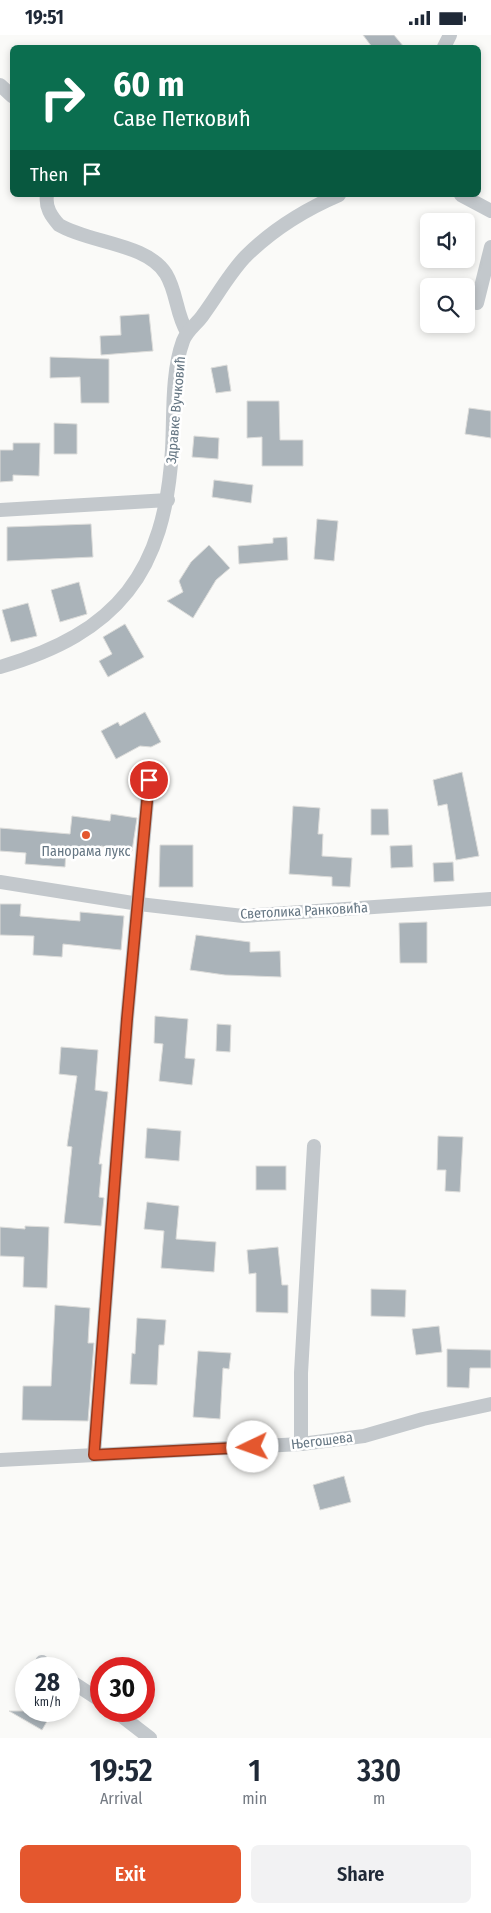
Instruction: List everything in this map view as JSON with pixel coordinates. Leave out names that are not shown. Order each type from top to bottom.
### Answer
[{"type":"street","points":[[0,85],[10,94]]},
{"type":"street","points":[[47,197],[50,214],[58,225],[66,230],[142,254],[157,262],[170,282],[178,315],[188,332]]},
{"type":"street","name":"Здравке Вучковић","points":[[0,667],[16,663],[94,626],[108,613],[138,576],[151,554],[168,500],[176,376],[182,342],[245,257],[290,219],[335,197]]},
{"type":"street","points":[[465,197],[491,211]]},
{"type":"street","points":[[477,303],[491,247]]},
{"type":"street","points":[[0,510],[168,500]]},
{"type":"street","points":[[94,1455],[127,1019],[149,780]]},
{"type":"street","name":"Светолика Ранковића","points":[[0,882],[139,904],[243,916],[491,899]]},
{"type":"street","points":[[301,1444],[301,1373],[314,1146]]},
{"type":"street","name":"Његошева","points":[[0,1460],[301,1444],[364,1435],[423,1419],[491,1404]]},
{"type":"street","points":[[129,1722],[150,1738]]},
{"type":"building","points":[[363,35],[394,35],[402,45],[370,45]]},
{"type":"building","points":[[149,314],[153,351],[101,355],[100,336],[121,335],[120,316]]},
{"type":"building","points":[[50,357],[109,359],[109,403],[81,403],[80,377],[50,378]]},
{"type":"building","points":[[227,365],[231,391],[216,393],[211,368]]},
{"type":"building","points":[[247,401],[279,401],[280,440],[303,440],[303,466],[262,466],[262,437],[247,438]]},
{"type":"building","points":[[469,408],[491,411],[491,438],[465,434]]},
{"type":"building","points":[[54,423],[77,424],[77,454],[54,454]]},
{"type":"building","points":[[194,436],[219,438],[218,459],[192,457]]},
{"type":"building","points":[[13,443],[40,443],[39,476],[13,475],[13,481],[0,482],[0,450],[13,450]]},
{"type":"building","points":[[214,480],[253,485],[251,503],[212,497]]},
{"type":"building","points":[[317,519],[338,521],[334,561],[314,559]]},
{"type":"building","points":[[91,524],[93,557],[7,561],[7,527]]},
{"type":"building","points":[[287,537],[288,560],[239,564],[238,546],[273,543],[273,538]]},
{"type":"building","points":[[209,545],[230,568],[216,580],[193,618],[167,601],[183,592],[179,581],[191,562]]},
{"type":"building","points":[[79,582],[87,614],[60,622],[51,590]]},
{"type":"building","points":[[28,603],[37,636],[11,642],[2,610]]},
{"type":"building","points":[[125,624],[144,657],[108,677],[99,661],[112,654],[103,637]]},
{"type":"building","points":[[145,712],[161,742],[151,747],[140,746],[116,759],[101,731],[118,722],[120,726]]},
{"type":"building","points":[[462,772],[479,856],[456,860],[447,804],[438,806],[433,780]]},
{"type":"building","points":[[293,806],[320,808],[318,834],[323,834],[322,856],[352,858],[350,887],[332,886],[332,877],[289,874]]},
{"type":"building","points":[[371,809],[388,809],[389,835],[371,835]]},
{"type":"building","points":[[111,814],[137,818],[132,851],[101,846],[100,855],[66,850],[65,867],[25,864],[26,853],[0,851],[0,828],[70,834],[72,816],[110,821]]},
{"type":"building","points":[[160,845],[193,845],[193,887],[159,887]]},
{"type":"building","points":[[412,845],[413,867],[391,868],[390,846]]},
{"type":"building","points":[[453,862],[454,881],[434,882],[433,863]]},
{"type":"building","points":[[0,904],[21,904],[20,916],[80,921],[80,912],[124,916],[121,950],[63,944],[62,957],[33,955],[34,936],[0,935]]},
{"type":"building","points":[[427,922],[427,963],[400,963],[399,923]]},
{"type":"building","points":[[196,935],[250,942],[250,952],[280,951],[281,977],[225,975],[190,970]]},
{"type":"building","points":[[155,1016],[188,1019],[185,1058],[195,1059],[192,1085],[159,1081],[163,1044],[154,1043]]},
{"type":"building","points":[[217,1024],[231,1025],[230,1052],[216,1051]]},
{"type":"building","points":[[61,1047],[98,1050],[95,1090],[108,1092],[99,1164],[102,1164],[99,1197],[104,1198],[101,1226],[64,1223],[72,1147],[67,1146],[77,1076],[59,1074]]},
{"type":"building","points":[[147,1128],[181,1131],[179,1161],[145,1158]]},
{"type":"building","points":[[438,1136],[463,1137],[460,1192],[445,1191],[446,1170],[437,1170]]},
{"type":"building","points":[[256,1166],[286,1166],[286,1190],[256,1190]]},
{"type":"building","points":[[147,1202],[179,1206],[176,1239],[216,1242],[214,1272],[161,1268],[164,1231],[144,1229]]},
{"type":"building","points":[[25,1226],[49,1227],[47,1288],[23,1287],[24,1257],[0,1256],[0,1227],[25,1229]]},
{"type":"building","points":[[278,1247],[282,1285],[288,1285],[288,1313],[256,1312],[256,1273],[249,1274],[247,1250]]},
{"type":"building","points":[[371,1289],[406,1290],[405,1317],[371,1316]]},
{"type":"building","points":[[55,1305],[90,1308],[88,1343],[94,1343],[88,1421],[22,1420],[23,1386],[51,1386]]},
{"type":"building","points":[[137,1318],[166,1320],[164,1345],[159,1345],[157,1385],[130,1384],[132,1353],[135,1354]]},
{"type":"building","points":[[439,1326],[442,1352],[416,1355],[412,1329]]},
{"type":"building","points":[[447,1349],[491,1350],[491,1368],[470,1368],[469,1388],[447,1387]]},
{"type":"building","points":[[198,1351],[231,1353],[229,1369],[223,1368],[220,1419],[193,1417]]},
{"type":"building","points":[[344,1476],[351,1502],[320,1510],[313,1485]]},
{"type":"building","points":[[28,1722],[47,1722],[42,1730]]},
{"type":"place","name":"Панорама лукс","points":[[86,835]]},
{"type":"route","points":[[149,780],[127,1019],[94,1455],[253,1447]]}]
